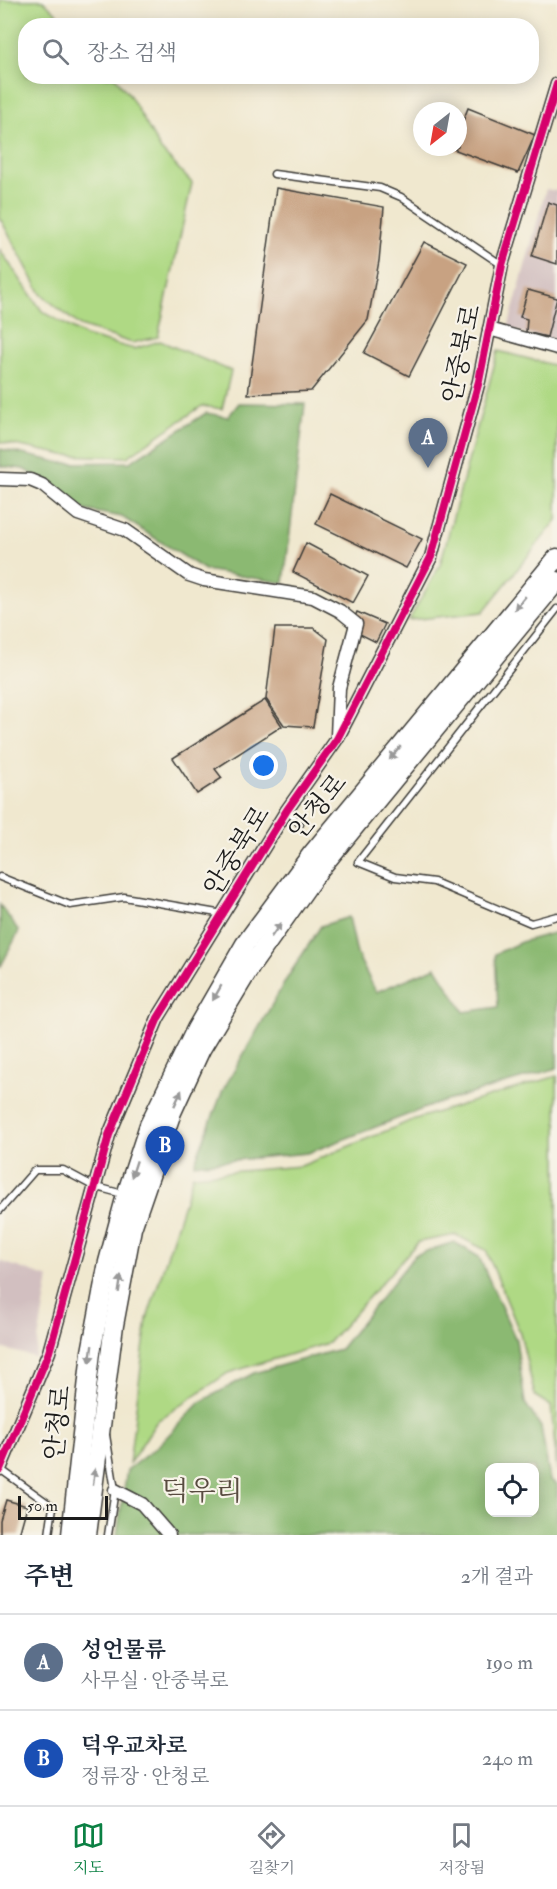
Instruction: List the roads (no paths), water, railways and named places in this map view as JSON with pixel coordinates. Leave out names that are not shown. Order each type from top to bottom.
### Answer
[{"type":"street","name":"안중북로","points":[[0,1469],[49,1352],[93,1186],[109,1136],[158,1018],[287,810],[337,739],[431,557],[479,381],[502,265],[557,84]]},
{"type":"street","points":[[489,329],[557,348]]},
{"type":"street","points":[[0,479],[30,480],[42,485],[78,514],[125,530],[189,575],[204,580],[313,597],[340,611],[356,624],[339,688],[337,739]]},
{"type":"street","name":"안청로","points":[[87,1535],[133,1198],[148,1125],[196,1029],[245,944],[311,855],[557,558]]},
{"type":"street","name":"안청로","points":[[71,1535],[91,1352],[108,1262],[133,1198],[201,1049],[251,966],[319,870],[557,581]]},
{"type":"street","points":[[115,1490],[142,1504],[169,1535]]},
{"type":"lane","points":[[274,174],[380,188],[401,197],[502,265]]},
{"type":"lane","points":[[557,609],[358,862],[395,877],[434,882],[531,923],[557,916]]},
{"type":"lane","points":[[287,810],[300,824]]},
{"type":"lane","points":[[0,877],[70,905],[124,897],[223,914]]},
{"type":"lane","points":[[0,1210],[34,1170],[63,1170],[93,1186],[133,1198]]},
{"type":"lane","points":[[102,1418],[111,1449],[115,1490],[108,1535]]},
{"type":"lane","points":[[0,1469],[53,1507],[49,1535]]},
{"type":"place","name":"성언물류","points":[[428,468]]},
{"type":"place","name":"덕우교차로","points":[[165,1176]]},
{"type":"district","name":"덕우리","points":[[202,1491]]}]
